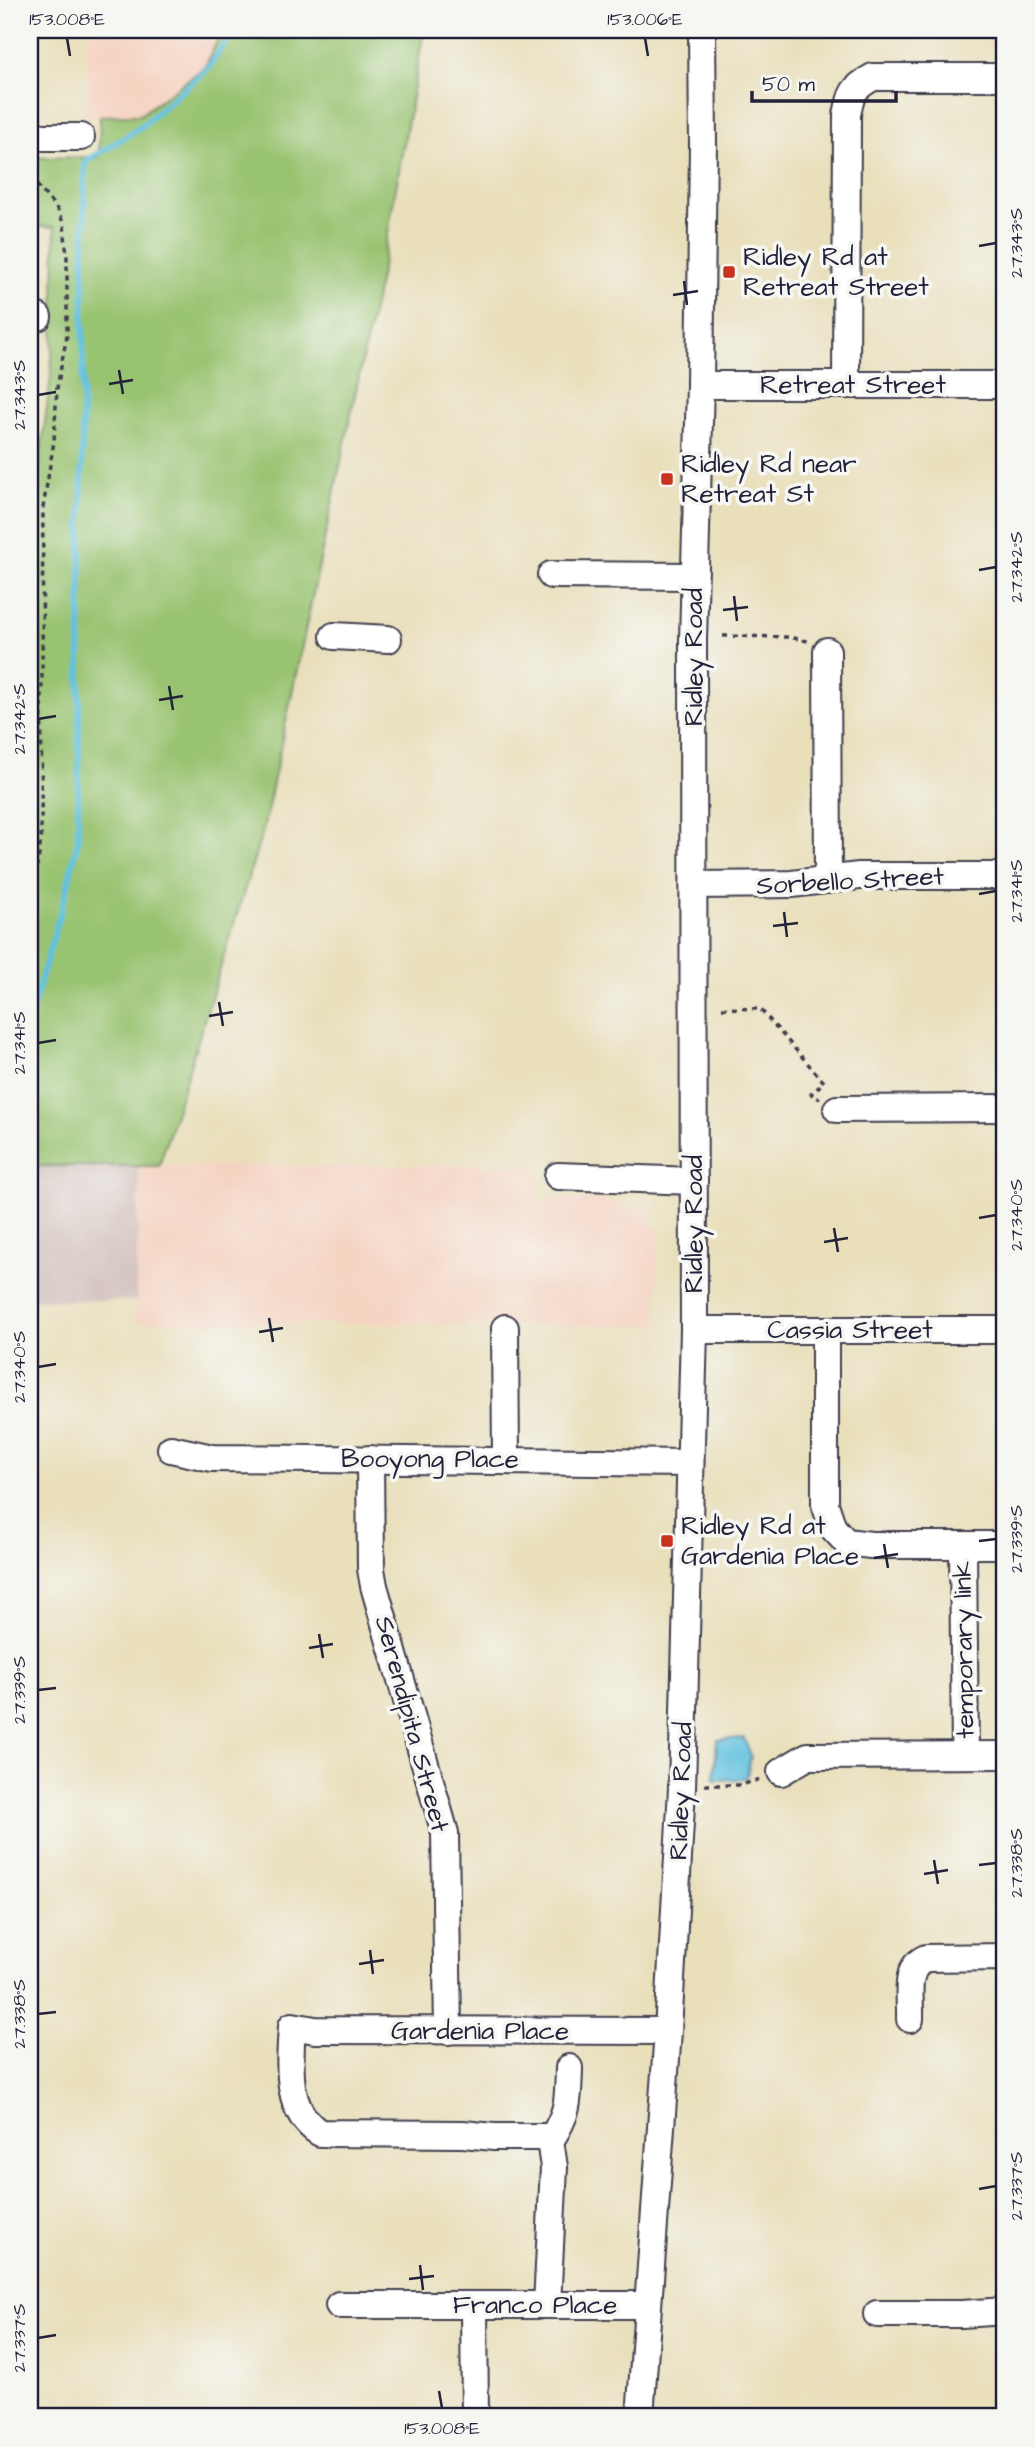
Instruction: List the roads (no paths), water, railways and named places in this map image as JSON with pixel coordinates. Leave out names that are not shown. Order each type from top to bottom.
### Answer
[{"type":"street","name":"Ridley Road","points":[[640,2417],[668,2031],[682,1788],[694,1330],[694,576],[700,385],[702,30]]},
{"type":"street","points":[[846,385],[847,116],[850,99],[856,87],[873,77],[1005,78]]},
{"type":"street","points":[[30,134],[43,137],[81,137]]},
{"type":"street","name":"Retreat Street","points":[[700,385],[1005,385]]},
{"type":"street","points":[[551,575],[694,576]]},
{"type":"street","points":[[334,636],[388,639]]},
{"type":"street","points":[[827,651],[828,878]]},
{"type":"street","name":"Sorbello Street","points":[[694,885],[770,885],[828,878],[1005,876]]},
{"type":"street","points":[[837,1109],[1005,1108]]},
{"type":"street","points":[[558,1176],[694,1181]]},
{"type":"street","points":[[505,1328],[506,1459]]},
{"type":"street","name":"Cassia Street","points":[[694,1330],[1005,1330]]},
{"type":"street","points":[[825,1331],[825,1504],[833,1528],[846,1542],[871,1545],[1005,1545]]},
{"type":"street","name":"Booyong Place","points":[[171,1449],[212,1458],[690,1463]]},
{"type":"street","name":"Serendipita Street","points":[[370,1459],[371,1569],[374,1586],[445,1833],[448,2031]]},
{"type":"street","name":"temporary link","points":[[963,1546],[965,1755]]},
{"type":"street","points":[[781,1772],[808,1756],[1005,1755]]},
{"type":"street","points":[[910,2019],[911,1970],[917,1962],[926,1958],[1005,1957]]},
{"type":"street","name":"Gardenia Place","points":[[550,2141],[544,2137],[463,2134],[320,2133],[309,2126],[300,2115],[294,2097],[292,2026],[315,2030],[668,2031]]},
{"type":"street","points":[[547,2305],[554,2167],[550,2141],[564,2120],[568,2101],[569,2068]]},
{"type":"street","name":"Franco Place","points":[[339,2305],[648,2305]]},
{"type":"street","points":[[474,2305],[475,2417]]},
{"type":"street","points":[[877,2314],[1005,2311]]},
{"type":"water","points":[[744,1738],[751,1757],[746,1779],[714,1780],[717,1740]]},
{"type":"waterway","points":[[30,1017],[66,893],[78,840],[85,162],[138,129],[209,67],[233,30]]},
{"type":"place","name":"Ridley Rd at Retreat Street","points":[[729,272]]},
{"type":"place","name":"Ridley Rd near Retreat St","points":[[667,479]]},
{"type":"place","name":"Ridley Rd at Gardenia Place","points":[[667,1541]]}]
